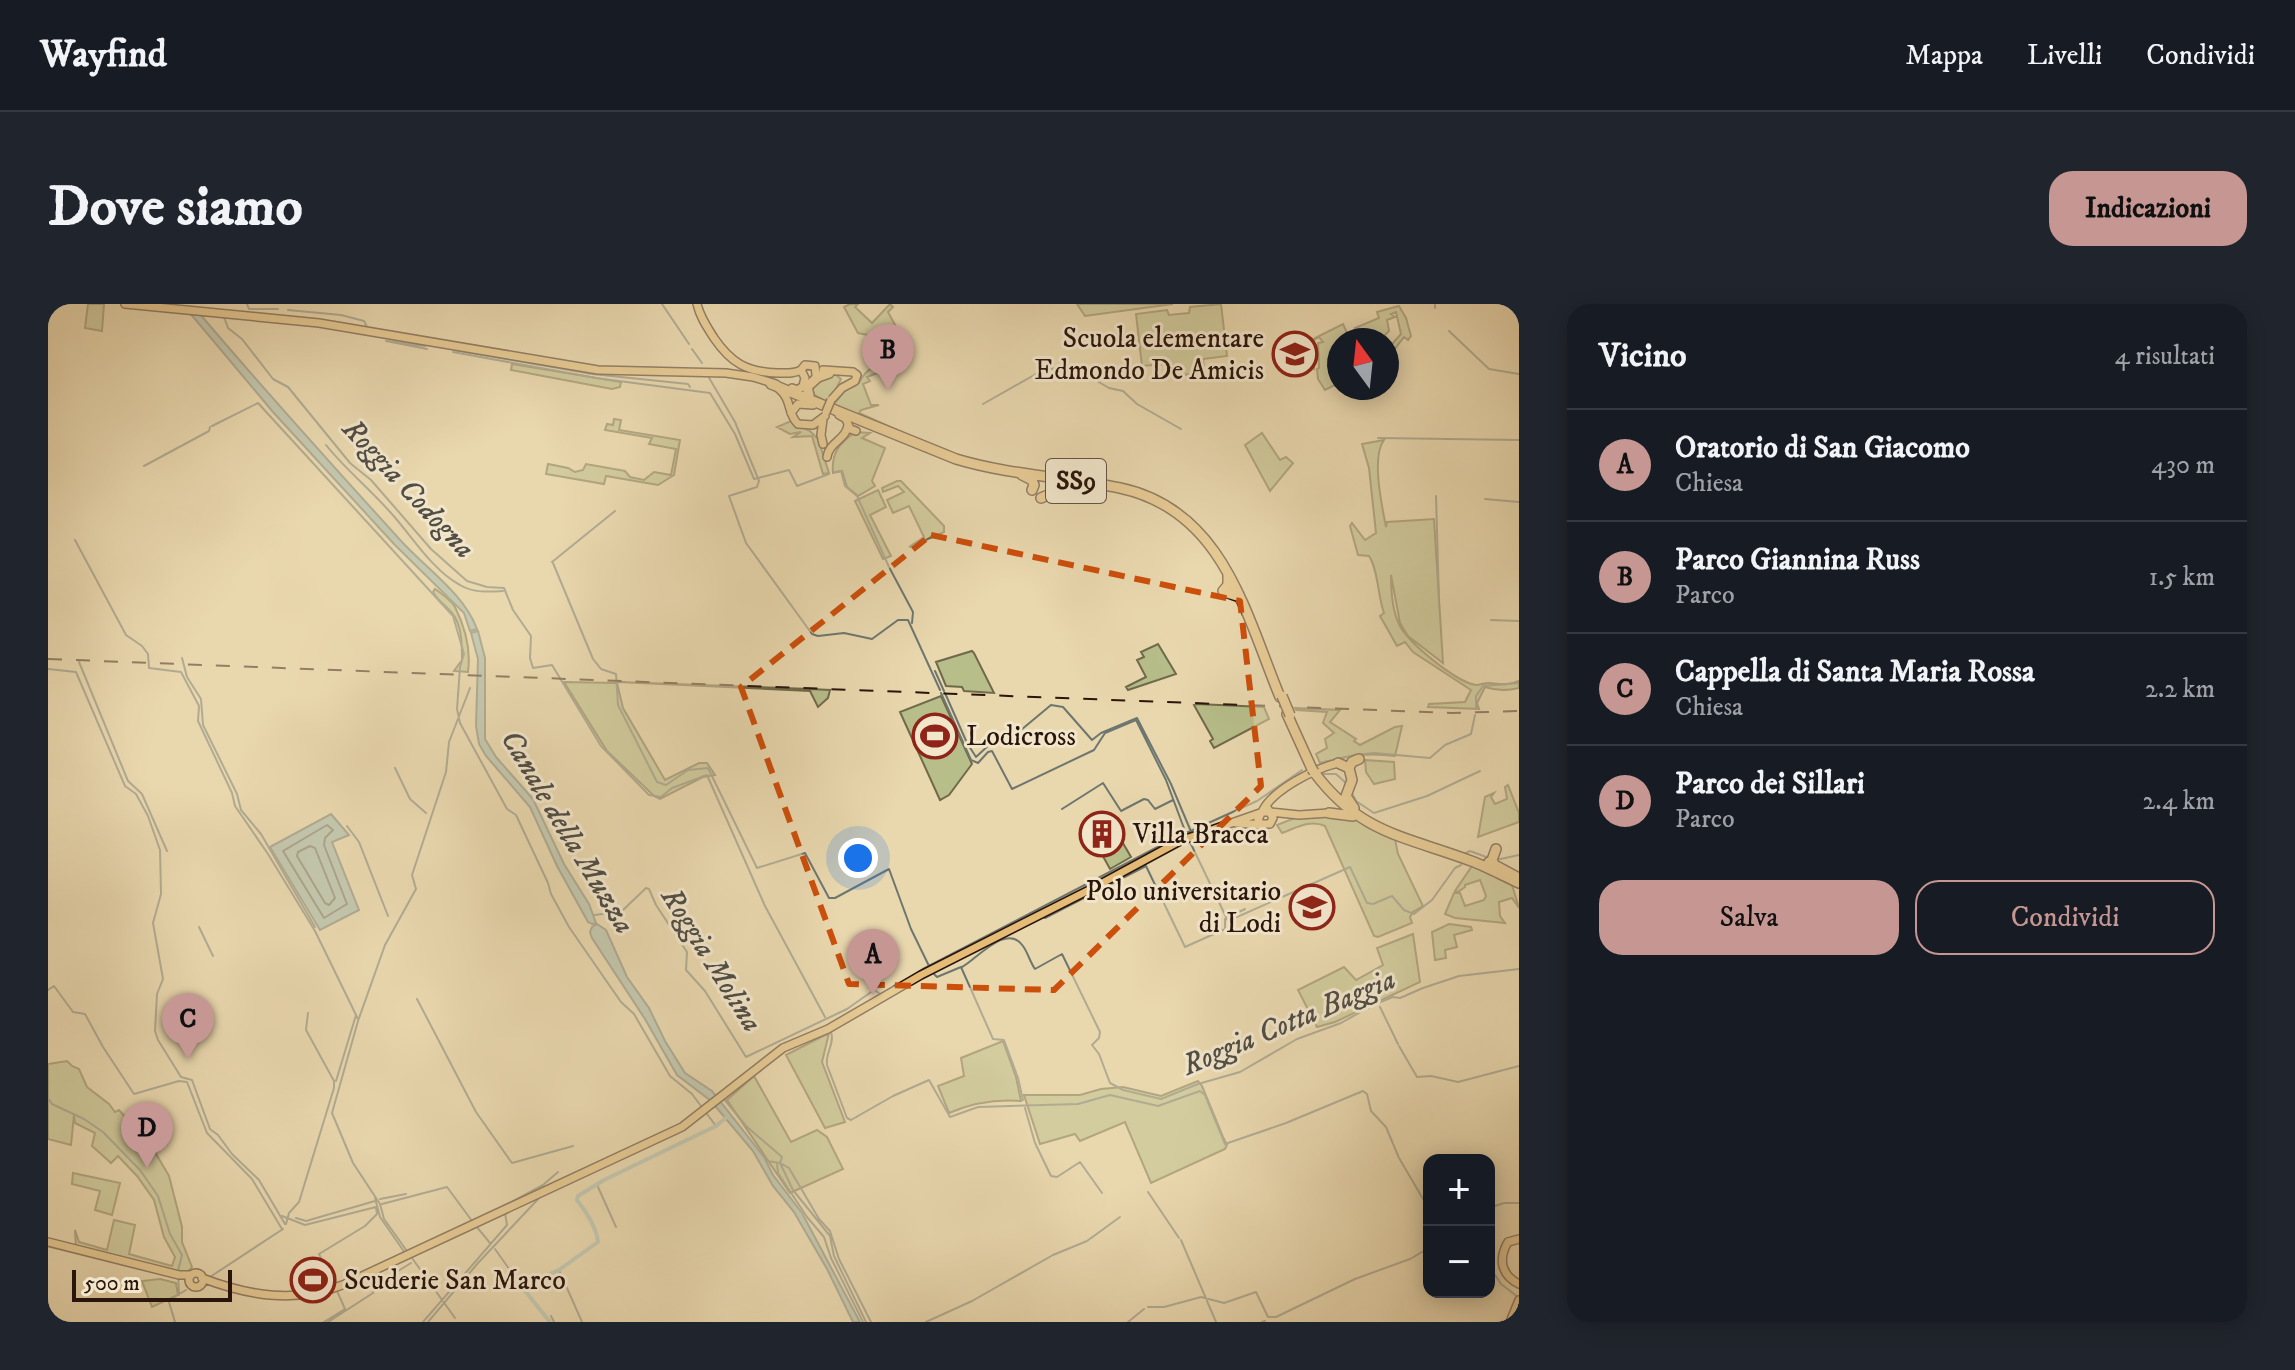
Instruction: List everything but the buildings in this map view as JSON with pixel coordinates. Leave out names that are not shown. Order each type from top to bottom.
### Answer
[{"type":"highway","points":[[809,395],[807,387],[811,382],[829,373]]},
{"type":"highway","points":[[809,374],[806,388],[809,395],[820,402]]},
{"type":"highway","name":"SS9","points":[[774,385],[966,459],[1123,486],[1173,507],[1201,529],[1225,560],[1281,696]]},
{"type":"highway","name":"SS9","points":[[774,385],[938,452],[984,466],[1110,486],[1144,495],[1181,515],[1207,539],[1227,570],[1228,585],[1223,591],[1240,598],[1281,696]]},
{"type":"highway","points":[[842,416],[894,435]]},
{"type":"highway","points":[[984,466],[1028,477],[1034,483],[1032,490]]},
{"type":"highway","points":[[1041,498],[1073,484],[1110,486]]},
{"type":"highway","points":[[1281,696],[1316,772],[1339,807],[1337,811],[1329,813]]},
{"type":"highway","points":[[1359,759],[1352,762],[1349,768],[1352,780],[1346,793],[1348,801],[1361,815]]},
{"type":"highway","points":[[1338,763],[1349,768]]},
{"type":"highway","points":[[1316,772],[1336,789],[1349,787]]},
{"type":"highway","points":[[1316,772],[1361,815],[1393,833],[1471,858],[1519,881]]},
{"type":"highway","points":[[1332,794],[1374,826]]},
{"type":"highway","points":[[1329,813],[1351,815],[1397,838],[1444,853],[1463,862],[1464,870],[1492,858]]},
{"type":"highway","points":[[1444,853],[1492,858],[1519,881]]},
{"type":"highway","points":[[1471,858],[1492,858]]},
{"type":"main road","name":"SS9","points":[[125,304],[368,330],[598,370],[739,375],[774,385]]},
{"type":"main road","points":[[697,304],[705,323],[732,360],[756,372],[847,378]]},
{"type":"main road","points":[[809,374],[829,373],[847,378]]},
{"type":"main road","points":[[774,385],[798,390],[809,374]]},
{"type":"main road","points":[[774,385],[786,395],[795,422],[813,432],[823,444],[821,435],[826,414],[847,378]]},
{"type":"main road","points":[[791,416],[794,407],[804,403],[842,416],[856,431]]},
{"type":"main road","points":[[802,426],[813,425],[826,414]]},
{"type":"main road","points":[[827,457],[827,446],[845,435],[848,425]]},
{"type":"main road","points":[[1266,825],[1258,820],[1265,811],[1310,772],[1338,763]]},
{"type":"main road","points":[[1265,811],[1273,818],[1266,825]]},
{"type":"main road","points":[[48,1242],[190,1278],[195,1286],[202,1281],[269,1295],[292,1296],[345,1284],[682,1127],[783,1048],[841,1022],[921,975],[1176,843],[1265,811],[1299,815],[1329,813]]},
{"type":"main road","points":[[1230,823],[1266,825],[1299,815]]},
{"type":"main road","points":[[1519,1239],[1508,1242],[1502,1259],[1507,1276],[1519,1284]]},
{"type":"main road","points":[[1510,1322],[1519,1301]]},
{"type":"highlighted area","points":[[931,535],[1240,601],[1261,786],[1054,990],[849,984],[741,687]]},
{"type":"green space","points":[[88,304],[104,304],[102,331],[85,328]]},
{"type":"green space","points":[[858,304],[855,307],[872,323],[890,304],[893,307],[888,312],[895,325],[887,333],[873,336],[858,333],[844,307]]},
{"type":"green space","points":[[1077,304],[1173,304],[1085,316]]},
{"type":"green space","points":[[1221,304],[1227,356],[1203,359],[1204,367],[1199,369],[1199,373],[1175,376],[1174,372],[1169,372],[1167,364],[1142,366],[1136,314],[1167,310],[1169,315],[1189,313],[1190,307]]},
{"type":"green space","points":[[1399,306],[1411,336],[1408,340],[1404,337],[1399,343],[1401,334],[1396,312],[1391,314],[1395,317],[1387,320],[1388,328],[1355,328],[1379,318],[1377,312]]},
{"type":"green space","points":[[1327,332],[1325,390],[1318,379],[1317,369],[1318,343],[1323,342],[1319,337],[1314,340],[1314,348],[1309,349],[1309,357],[1314,357],[1314,370],[1307,357],[1305,343]]},
{"type":"green space","points":[[885,361],[889,372],[885,370],[867,377],[870,381],[863,384],[871,405],[879,405],[859,413],[915,438],[833,405],[849,386],[859,383],[870,369]]},
{"type":"green space","points":[[512,364],[621,382],[620,387],[612,389],[511,370]]},
{"type":"green space","points":[[824,375],[836,375],[841,379],[829,403],[809,392]]},
{"type":"green space","points":[[614,419],[621,420],[619,430],[680,440],[674,475],[658,485],[606,476],[604,484],[546,474],[548,464],[575,472],[583,470],[586,464],[625,471],[630,477],[644,480],[654,472],[671,475],[676,449],[649,444],[652,438],[605,430],[607,424],[613,425]]},
{"type":"green space","points":[[791,421],[818,439],[829,473],[823,474],[812,436],[793,437],[801,432],[790,434],[777,427]]},
{"type":"green space","points":[[856,432],[870,433],[862,438],[885,448],[872,481],[875,486],[858,496],[847,487],[842,471],[833,473],[838,449]]},
{"type":"green space","points":[[1262,433],[1280,460],[1286,457],[1293,463],[1270,491],[1245,445]]},
{"type":"green space","points":[[1384,440],[1378,469],[1386,527],[1387,522],[1434,519],[1443,663],[1408,636],[1445,669],[1467,682],[1476,685],[1519,681],[1519,688],[1498,690],[1485,687],[1477,703],[1479,709],[1428,707],[1429,704],[1465,702],[1471,690],[1413,652],[1405,642],[1397,646],[1380,616],[1384,613],[1372,562],[1369,556],[1358,555],[1350,526],[1352,523],[1365,540],[1376,533],[1369,468],[1362,444]],"holes":[[[1391,575],[1400,623],[1408,636],[1404,632],[1397,618],[1392,600]]]},
{"type":"green space","points":[[901,481],[944,526],[944,532],[909,547],[924,537],[909,506],[893,513],[887,500],[904,492],[898,486],[883,492],[882,488]]},
{"type":"green space","points":[[878,490],[886,507],[870,515],[891,556],[883,559],[855,501]]},
{"type":"green space","points":[[435,589],[451,602],[459,615],[468,647],[468,672],[454,671],[462,660],[460,629],[452,613],[433,592]]},
{"type":"green space","points":[[1158,644],[1176,674],[1128,690],[1126,687],[1146,677],[1137,660],[1144,657],[1141,652]]},
{"type":"green space","points":[[972,651],[994,693],[946,686],[936,662]]},
{"type":"green space","points":[[564,682],[617,683],[623,708],[665,780],[699,763],[707,763],[715,775],[703,777],[660,799],[654,796],[607,751]]},
{"type":"green space","points":[[618,682],[830,690],[828,698],[818,707],[810,691]]},
{"type":"green space","points":[[941,696],[972,764],[949,795],[940,800],[900,712]]},
{"type":"green space","points":[[1194,705],[1264,707],[1269,719],[1214,748],[1210,741],[1213,739]]},
{"type":"green space","points":[[1295,708],[1340,710],[1330,722],[1360,745],[1402,726],[1395,756],[1358,755],[1320,763],[1316,754],[1327,748],[1325,739],[1334,733],[1323,723],[1327,712]]},
{"type":"green space","points":[[1365,760],[1394,762],[1395,779],[1374,784],[1366,772]]},
{"type":"green space","points":[[1508,785],[1519,813],[1519,822],[1478,837],[1485,797],[1494,793],[1491,797],[1495,804],[1507,799],[1505,787]]},
{"type":"green space","points":[[1330,814],[1354,818],[1395,839],[1398,854],[1423,906],[1413,912],[1410,917],[1412,923],[1374,936],[1325,826],[1308,824],[1282,833],[1277,825],[1300,816]]},
{"type":"green space","points":[[1099,837],[1105,844],[1120,838],[1131,857],[1110,869],[1094,840]]},
{"type":"green space","points":[[1472,866],[1512,885],[1519,908],[1512,898],[1499,902],[1500,916],[1505,923],[1455,918],[1445,914],[1454,893],[1460,893],[1465,906],[1484,900],[1486,896],[1480,880],[1455,891]]},
{"type":"green space","points":[[1449,924],[1471,927],[1472,930],[1454,935],[1457,947],[1445,950],[1446,958],[1435,960],[1432,932]]},
{"type":"green space","points":[[1413,934],[1420,982],[1335,1022],[1317,1027],[1298,990],[1344,967],[1356,980],[1383,965],[1377,948]]},
{"type":"green space","points":[[829,1033],[822,1062],[845,1122],[825,1128],[786,1055]]},
{"type":"green space","points":[[1003,1041],[1021,1101],[984,1102],[949,1113],[938,1086],[964,1076],[961,1058]]},
{"type":"green space","points":[[67,1061],[79,1069],[87,1087],[115,1112],[119,1110],[152,1147],[169,1176],[182,1227],[182,1242],[192,1267],[187,1273],[76,1247],[75,1230],[79,1242],[107,1250],[114,1220],[135,1225],[129,1254],[172,1266],[175,1257],[164,1237],[154,1200],[118,1156],[111,1163],[92,1146],[95,1133],[75,1123],[74,1115],[71,1145],[48,1139],[48,1064]]},
{"type":"green space","points":[[754,1076],[791,1142],[817,1130],[827,1137],[843,1169],[790,1193],[727,1100]]},
{"type":"green space","points":[[1198,1081],[1227,1145],[1225,1149],[1151,1183],[1125,1122],[1080,1141],[1075,1134],[1040,1144],[1024,1095],[1080,1095],[1123,1087],[1161,1096]]},
{"type":"green space","points":[[73,1173],[120,1183],[112,1215],[95,1210],[100,1191],[72,1184]]},
{"type":"green space","name":"Scuderie San Marco","points":[[322,1263],[334,1287],[301,1294],[294,1273]]},
{"type":"green space","points":[[160,1279],[176,1283],[178,1295],[152,1307],[142,1281]]},
{"type":"water","points":[[189,312],[199,313],[402,542],[454,593],[477,629],[470,631],[464,613],[394,544],[273,412]]},
{"type":"water","points":[[478,631],[485,658],[485,739],[496,757],[533,799],[596,923],[588,922],[557,866],[530,807],[479,744],[476,726],[478,659],[471,633]]},
{"type":"water","points":[[331,814],[349,835],[332,842],[359,910],[320,930],[270,847]]},
{"type":"water","points":[[597,924],[606,930],[627,977],[649,1008],[685,1073],[712,1091],[764,1157],[773,1175],[802,1213],[860,1322],[853,1322],[794,1212],[773,1186],[753,1151],[711,1101],[677,1075],[592,938],[590,932]]},
{"type":"waterway","points":[[247,304],[249,309],[278,309]]},
{"type":"waterway","points":[[662,304],[689,344]]},
{"type":"waterway","points":[[288,310],[341,315],[364,321],[368,329]]},
{"type":"waterway","name":"Roggia Codogna","points":[[224,317],[228,328],[242,339],[273,379],[288,387],[350,463],[371,480],[431,549],[467,581],[504,588],[513,610],[531,636],[533,668],[552,665],[601,746],[649,795],[661,797],[672,788],[707,775],[765,906],[825,1017]]},
{"type":"waterway","points":[[1449,331],[1489,369],[1519,374]]},
{"type":"waterway","points":[[386,341],[427,349]]},
{"type":"waterway","points":[[388,341],[425,346]]},
{"type":"waterway","points":[[692,349],[702,363]]},
{"type":"waterway","points":[[455,350],[592,374],[688,384],[690,387]]},
{"type":"waterway","points":[[453,352],[596,378],[710,393],[735,434],[754,479],[789,470],[797,486],[829,474]]},
{"type":"waterway","points":[[983,404],[1043,370],[1071,366],[1109,388],[1123,391],[1137,404],[1181,429]]},
{"type":"waterway","points":[[708,376],[735,422],[759,481],[757,487],[729,496],[746,543],[812,634],[844,633],[872,639],[898,620],[908,620],[940,690]]},
{"type":"waterway","points":[[212,426],[258,403],[453,616],[464,654],[457,709],[460,723],[507,809],[516,815],[569,927],[621,1002],[634,1014],[670,1076],[692,1094],[716,1126]]},
{"type":"waterway","points":[[144,466],[209,431],[210,427]]},
{"type":"waterway","points":[[1378,438],[1519,440]]},
{"type":"waterway","points":[[326,445],[450,579],[470,589],[503,591]]},
{"type":"waterway","points":[[835,472],[841,471],[845,486],[857,496],[913,612],[912,623]]},
{"type":"waterway","points":[[1436,496],[1439,599]]},
{"type":"waterway","points":[[1485,499],[1519,502]]},
{"type":"waterway","points":[[552,562],[615,511]]},
{"type":"waterway","points":[[75,540],[126,635],[148,654],[149,668],[181,672],[199,706],[198,721],[232,793],[235,806],[315,931],[358,1019]]},
{"type":"waterway","points":[[553,563],[593,659],[601,669],[616,674],[618,705],[657,782],[666,785],[688,770],[708,768],[757,868],[805,853],[829,898],[835,898],[889,869],[911,929],[929,966]]},
{"type":"waterway","points":[[1491,620],[1519,621]]},
{"type":"waterway","points":[[182,658],[187,677],[201,699],[203,725],[237,794],[241,810],[261,834],[315,927]]},
{"type":"waterway","points":[[79,662],[128,781],[142,794],[167,851]]},
{"type":"waterway","points":[[48,669],[76,672],[125,786],[136,794],[160,850],[161,894],[153,923],[163,979],[157,994],[155,1031],[158,1040],[181,1077],[192,1080],[210,1129],[259,1180],[285,1224]]},
{"type":"waterway","points":[[935,671],[944,691]]},
{"type":"waterway","points":[[1476,709],[1476,696],[1483,686],[1519,683]]},
{"type":"waterway","points":[[455,1318],[384,1219],[380,1204],[353,1163],[332,1113],[358,1021],[385,945],[416,889],[412,875],[446,772],[449,742],[470,688]]},
{"type":"waterway","points":[[941,693],[971,760],[978,763],[992,751],[1012,789],[1094,750],[1105,733],[1136,720],[1166,780],[1185,831]]},
{"type":"waterway","points":[[945,693],[976,757],[990,744],[1021,730],[1051,705],[1063,707],[1092,740],[1137,718],[1171,784],[1192,834]]},
{"type":"waterway","points":[[1320,763],[1374,753],[1430,758],[1445,745],[1471,734],[1475,715]]},
{"type":"waterway","points":[[395,768],[410,799],[426,813]]},
{"type":"waterway","name":"Roggia Molina","points":[[887,991],[923,969],[1173,839],[1257,801],[1302,770]]},
{"type":"waterway","points":[[1352,793],[1356,801],[1374,813],[1427,796],[1480,771]]},
{"type":"waterway","points":[[1323,774],[1336,774],[1346,783]]},
{"type":"waterway","points":[[1062,809],[1103,783],[1121,811],[1144,799],[1155,809],[1173,800]]},
{"type":"waterway","points":[[347,826],[359,842],[388,916]]},
{"type":"waterway","points":[[1195,839],[1245,828]]},
{"type":"waterway","points":[[1190,842],[1228,921],[1350,867],[1367,903],[1373,904],[1392,896],[1404,910],[1414,914],[1432,900],[1455,868],[1461,865]]},
{"type":"waterway","points":[[1466,853],[1470,851],[1489,858]]},
{"type":"waterway","points":[[1496,860],[1519,855]]},
{"type":"waterway","points":[[1045,918],[1146,866],[1185,947],[1225,929],[1225,919],[1245,909]]},
{"type":"waterway","name":"Roggia Molina","points":[[595,915],[622,911],[646,888],[649,889],[687,952],[686,970],[705,991],[746,1057],[847,1009],[874,990],[882,995]]},
{"type":"waterway","points":[[199,927],[213,956]]},
{"type":"waterway","name":"Roggia Cotta Baggia","points":[[962,967],[1000,940],[1009,938],[1023,946],[1035,969],[1062,954],[1100,1032],[1092,1045],[1099,1054],[1110,1083],[1123,1090],[1161,1099],[1240,1072],[1297,1039],[1341,1023],[1393,997],[1400,998],[1459,976],[1519,969]]},
{"type":"waterway","points":[[932,972],[937,977],[961,967],[993,1039],[1004,1040],[1023,1100]]},
{"type":"waterway","points":[[48,990],[54,986],[73,1012],[85,1014],[134,1094],[179,1081],[187,1082],[207,1133],[252,1179],[282,1229]]},
{"type":"waterway","points":[[417,999],[476,1112],[512,1163],[573,1146]]},
{"type":"waterway","points":[[1380,1007],[1398,1044]]},
{"type":"waterway","points":[[286,1224],[289,1213],[299,1202],[334,1088],[334,1081],[306,1030],[308,1013]]},
{"type":"waterway","points":[[336,1081],[356,1015]]},
{"type":"waterway","name":"Roggia Codogna","points":[[831,1032],[827,1065],[847,1118],[851,1120],[929,1080],[950,1117],[978,1107],[1078,1104],[1110,1095],[1158,1106],[1200,1091],[1205,1095],[1225,1144],[1363,1091],[1367,1094],[1371,1111],[1386,1127],[1399,1158],[1423,1199]]},
{"type":"waterway","points":[[1399,1046],[1417,1077],[1431,1076],[1458,1082],[1519,1066]]},
{"type":"waterway","points":[[48,1098],[52,1104],[103,1132],[140,1170],[158,1196],[170,1234],[182,1255],[178,1271],[179,1295]]},
{"type":"waterway","points":[[724,1099],[746,1126],[782,1157],[780,1163],[793,1190],[830,1236],[834,1256],[866,1322]]},
{"type":"waterway","points":[[1025,1108],[1035,1143],[1051,1176],[1057,1177],[1080,1162],[1102,1193]]},
{"type":"waterway","points":[[550,1322],[522,1287],[559,1270],[598,1242],[596,1232],[577,1200],[578,1196],[604,1180],[716,1126],[728,1116]]},
{"type":"waterway","points":[[767,1161],[789,1168],[819,1219],[830,1231],[839,1259],[871,1322]]},
{"type":"waterway","points":[[777,1163],[778,1173],[824,1237],[863,1322]]},
{"type":"waterway","points":[[502,1207],[543,1185],[558,1172]]},
{"type":"waterway","points":[[382,1204],[447,1187],[472,1221]]},
{"type":"waterway","points":[[598,1187],[616,1227]]},
{"type":"waterway","points":[[1148,1192],[1179,1238]]},
{"type":"waterway","points":[[380,1199],[406,1194]]},
{"type":"waterway","points":[[428,1322],[540,1197]]},
{"type":"waterway","points":[[375,1198],[380,1217],[405,1253]]},
{"type":"waterway","points":[[296,1218],[306,1221],[375,1201]]},
{"type":"waterway","points":[[1495,1206],[1519,1203]]},
{"type":"waterway","points":[[282,1216],[305,1225],[376,1207],[377,1214],[365,1226],[319,1254],[333,1284]]},
{"type":"waterway","points":[[423,1322],[507,1225],[505,1213]]},
{"type":"waterway","points":[[926,1322],[972,1301],[1053,1255],[1087,1241],[1120,1217]]},
{"type":"waterway","points":[[476,1226],[490,1243]]},
{"type":"waterway","points":[[210,1277],[283,1229]]},
{"type":"waterway","points":[[1181,1240],[1216,1322]]},
{"type":"waterway","points":[[495,1249],[522,1287]]},
{"type":"waterway","points":[[1148,1307],[1164,1307],[1201,1297],[1224,1303],[1256,1292],[1268,1317],[1276,1317],[1355,1279],[1423,1251]]},
{"type":"waterway","points":[[328,1322],[373,1293],[374,1286],[411,1263]]},
{"type":"waterway","points":[[559,1270],[582,1322]]},
{"type":"waterway","name":"Roggia Codogna","points":[[1495,1275],[1518,1297]]},
{"type":"waterway","points":[[169,1300],[186,1290]]},
{"type":"waterway","points":[[324,1322],[345,1309],[337,1291]]},
{"type":"waterway","points":[[169,1302],[175,1322]]},
{"type":"waterway","points":[[1128,1322],[1144,1309]]},
{"type":"waterway","points":[[551,1316],[554,1322]]},
{"type":"railway","points":[[48,659],[1452,713],[1519,711]]},
{"type":"place","name":"Scuola elementare Edmondo De Amicis","points":[[1295,354]]},
{"type":"place","name":"Parco Giannina Russ","points":[[888,390]]},
{"type":"place","name":"Lodicross","points":[[935,736]]},
{"type":"place","name":"Villa Bracca","points":[[1102,834]]},
{"type":"place","name":"Polo universitario di Lodi","points":[[1312,907]]},
{"type":"place","name":"Oratorio di San Giacomo","points":[[873,995]]},
{"type":"place","name":"Cappella di Santa Maria Rossa","points":[[188,1059]]},
{"type":"place","name":"Parco dei Sillari","points":[[147,1168]]},
{"type":"place","name":"Scuderie San Marco","points":[[313,1280]]},
{"type":"water label","name":"Canale della Muzza","points":[[567,832]]}]
